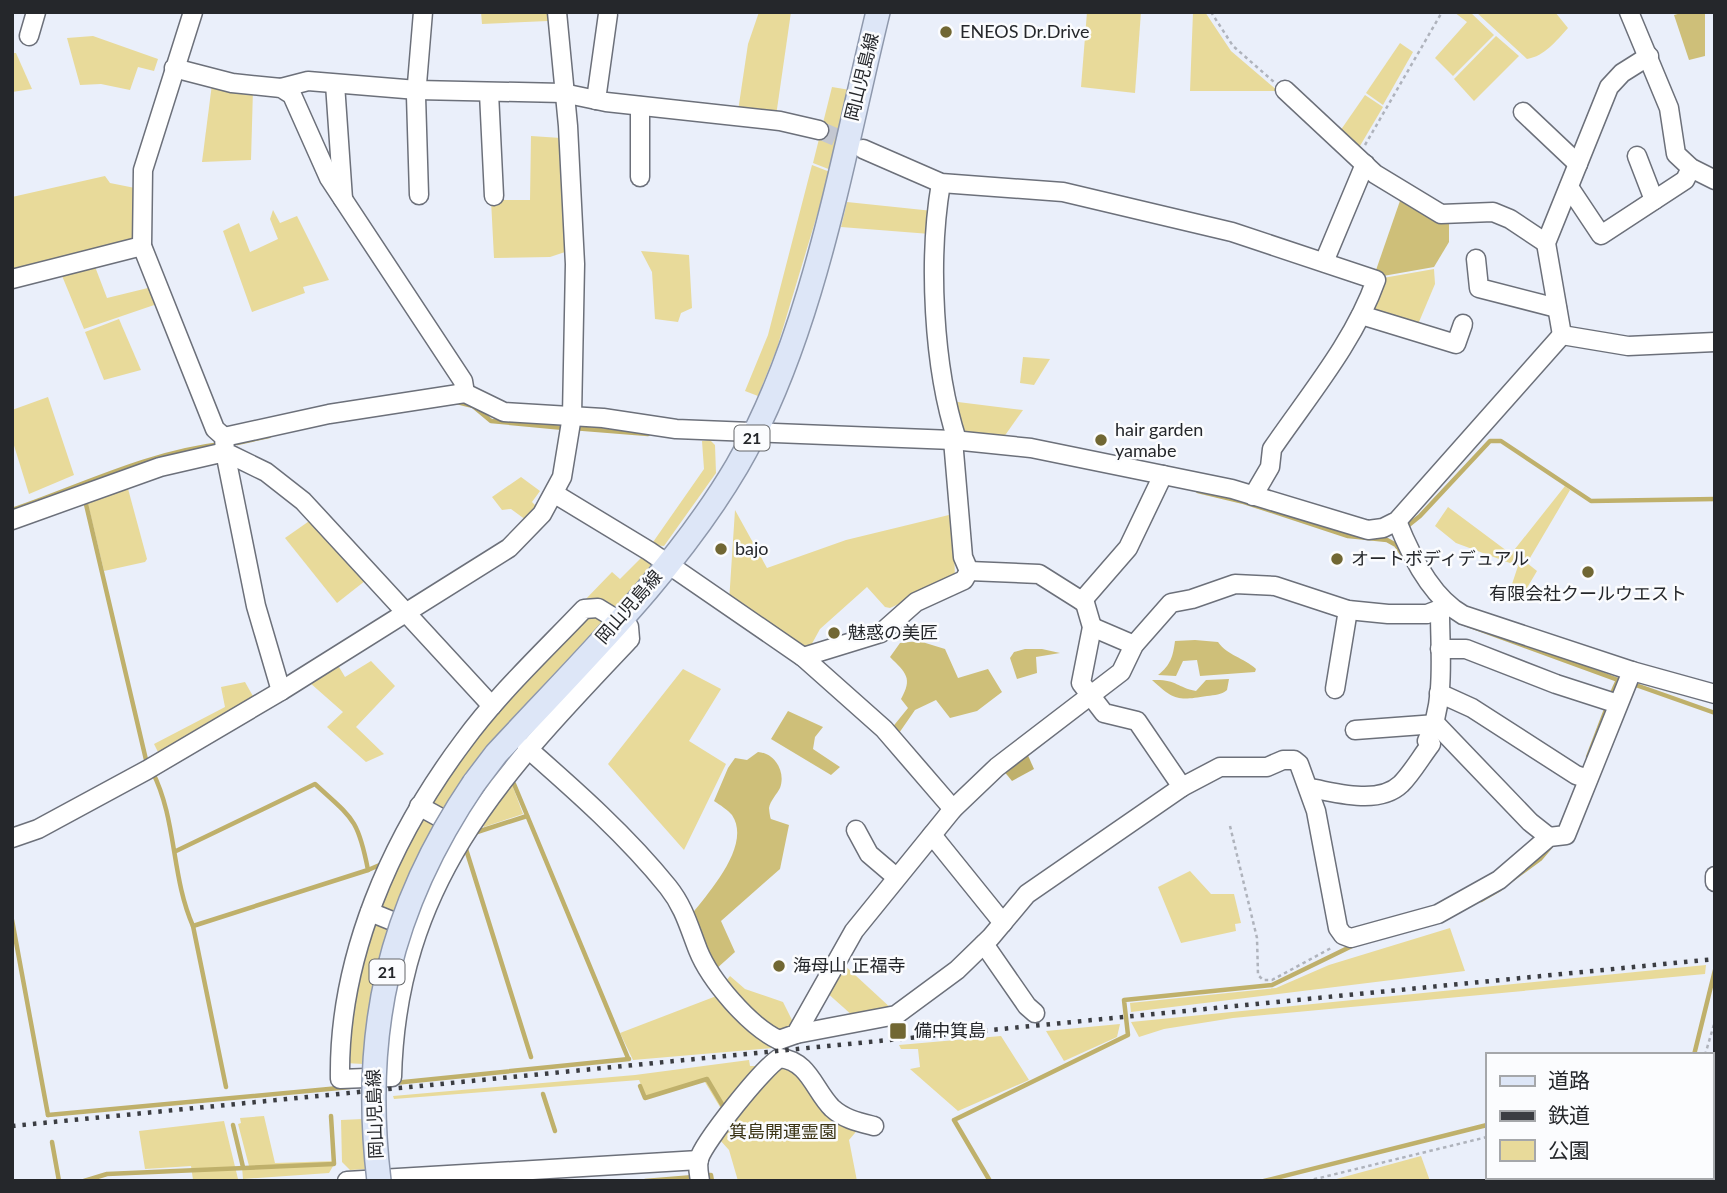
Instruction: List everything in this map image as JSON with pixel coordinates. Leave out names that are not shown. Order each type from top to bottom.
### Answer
[{"type":"main road","name":"岡山児島線","points":[[391,1180],[373,1067],[384,980],[399,927],[422,872],[474,783],[496,754],[668,563],[709,509],[754,434],[797,329],[878,12]]},
{"type":"street","points":[[29,36],[36,12]]},
{"type":"street","points":[[193,12],[143,170],[142,246],[215,429],[224,444],[256,606],[280,688]]},
{"type":"street","points":[[419,195],[417,90],[423,12]]},
{"type":"street","points":[[12,838],[38,829],[150,769],[509,548],[542,514],[555,494],[566,462],[572,425],[575,264],[559,93],[557,12]]},
{"type":"street","points":[[1629,12],[1669,108],[1676,154],[1691,168],[1715,180]]},
{"type":"street","points":[[596,100],[608,14]]},
{"type":"street","points":[[1562,335],[1546,243],[1609,87],[1622,73],[1649,56]]},
{"type":"street","points":[[174,68],[233,83],[281,88],[308,81],[417,90],[559,93],[640,106],[780,121],[819,130]]},
{"type":"street","points":[[335,84],[344,200]]},
{"type":"street","points":[[281,88],[292,95],[329,178],[463,381],[466,393]]},
{"type":"street","points":[[1285,90],[1375,174],[1441,214],[1493,212],[1510,219],[1546,243]]},
{"type":"street","points":[[489,93],[494,196]]},
{"type":"street","points":[[640,106],[640,177]]},
{"type":"street","points":[[1524,112],[1578,164]]},
{"type":"street","points":[[863,149],[941,183],[1063,192],[1232,232],[1376,280],[1361,316],[1272,449],[1270,467],[1253,496]]},
{"type":"street","points":[[1637,156],[1654,200]]},
{"type":"street","points":[[1324,262],[1362,160]]},
{"type":"street","points":[[1569,187],[1601,235],[1685,180],[1691,168]]},
{"type":"street","points":[[941,183],[936,297],[944,388],[954,444],[963,557],[969,571]]},
{"type":"street","points":[[12,279],[142,246]]},
{"type":"street","points":[[1476,259],[1479,288],[1557,308]]},
{"type":"street","points":[[1361,316],[1456,344],[1463,324]]},
{"type":"street","points":[[1562,335],[1628,346],[1715,342]]},
{"type":"street","points":[[12,520],[224,444],[329,414],[466,393],[504,412],[572,425],[1031,448],[1161,480],[1253,496],[1368,530],[1399,527],[1562,335]]},
{"type":"street","points":[[224,444],[303,501],[492,706]]},
{"type":"street","points":[[1082,601],[1128,548],[1161,480]]},
{"type":"street","points":[[555,494],[668,563],[803,657],[884,729],[953,808]]},
{"type":"street","points":[[1309,789],[1353,795],[1387,793],[1400,785],[1431,744],[1427,741],[1436,724],[1444,609],[1399,527]]},
{"type":"street","points":[[969,571],[1039,574],[1082,601],[1092,627],[1081,683],[1104,713],[1137,721],[1182,788]]},
{"type":"street","points":[[803,657],[881,633],[916,602],[964,580],[969,571]]},
{"type":"street","points":[[347,1181],[699,1170],[755,1079],[780,1058],[788,1037],[854,931],[953,808],[997,767],[1091,698],[1121,672],[1134,645],[1171,603],[1192,600],[1235,584],[1275,586],[1348,610],[1388,614],[1444,609],[1494,627],[1621,690]]},
{"type":"street","points":[[597,608],[620,619],[629,627],[630,639],[527,748],[465,832],[434,891],[419,932],[403,992],[392,1077],[340,1079],[343,1026],[351,982],[370,912],[387,868],[419,806],[463,740],[492,706],[584,609],[597,608]]},
{"type":"street","points":[[1335,689],[1348,610]]},
{"type":"street","points":[[1092,627],[1134,645]]},
{"type":"street","points":[[1440,649],[1466,649],[1621,690],[1715,694]]},
{"type":"street","points":[[527,748],[582,796],[669,888],[687,916],[698,949],[725,995],[788,1037],[896,1015],[957,970],[984,944],[1027,894],[1182,788],[1220,767],[1267,767],[1283,760],[1294,760],[1309,789],[1316,811],[1338,928],[1343,935],[1351,938],[1438,914],[1499,880],[1554,836],[1566,835],[1583,778],[1621,690]]},
{"type":"street","points":[[1439,693],[1472,708],[1583,778]]},
{"type":"street","points":[[1355,730],[1436,724]]},
{"type":"street","points":[[1436,724],[1530,822],[1554,836]]},
{"type":"street","points":[[419,806],[465,832]]},
{"type":"street","points":[[856,830],[869,854],[896,877]]},
{"type":"street","points":[[932,835],[1003,923]]},
{"type":"street","points":[[1715,876],[1715,882]]},
{"type":"street","points":[[370,912],[419,932]]},
{"type":"street","points":[[984,944],[1027,1006],[1035,1013]]},
{"type":"street","points":[[780,1058],[805,1069],[834,1109],[849,1119],[874,1125]]},
{"type":"path","points":[[1211,12],[1233,46],[1285,90]]},
{"type":"path","points":[[1362,160],[1442,12]]},
{"type":"path","points":[[1230,826],[1257,938],[1258,975],[1263,980],[1272,980],[1351,938]]},
{"type":"path","points":[[1706,1053],[1715,1021]]},
{"type":"path","points":[[1307,1181],[1486,1137]]},
{"type":"green space","points":[[481,12],[548,12],[548,21],[482,24]]},
{"type":"green space","points":[[759,12],[791,12],[776,116],[738,111],[748,44]]},
{"type":"green space","points":[[1087,12],[1141,12],[1135,93],[1081,87]]},
{"type":"green space","points":[[1193,12],[1205,12],[1231,51],[1278,91],[1190,91]]},
{"type":"green space","points":[[1454,12],[1470,12],[1494,35],[1453,76],[1435,58],[1467,22]]},
{"type":"green space","points":[[1476,12],[1555,12],[1568,28],[1545,51],[1527,59]]},
{"type":"green space","points":[[93,36],[158,59],[154,71],[138,67],[130,90],[101,84],[80,85],[67,38]]},
{"type":"green space","points":[[1496,36],[1519,56],[1474,101],[1454,79]]},
{"type":"green space","points":[[1400,43],[1413,52],[1383,105],[1366,93]]},
{"type":"green space","points":[[12,53],[16,53],[32,89],[12,92]]},
{"type":"green space","points":[[212,84],[253,89],[251,160],[202,162]]},
{"type":"green space","points":[[832,87],[850,90],[831,170],[813,163]]},
{"type":"green space","points":[[1365,95],[1383,107],[1357,151],[1338,134]]},
{"type":"green space","points":[[531,136],[561,138],[565,252],[550,257],[494,258],[491,200],[530,200]]},
{"type":"green space","points":[[812,165],[830,172],[777,348],[758,396],[745,391],[768,335]]},
{"type":"green space","points":[[105,176],[110,183],[135,188],[134,244],[12,276],[12,197]]},
{"type":"green space","points":[[847,202],[933,211],[930,234],[841,227]]},
{"type":"green space","points":[[273,210],[280,223],[297,216],[329,280],[303,287],[305,293],[252,312],[223,231],[239,223],[250,252],[278,239],[270,219]]},
{"type":"green space","points":[[641,251],[689,255],[692,308],[681,313],[678,322],[655,319],[652,272]]},
{"type":"green space","points":[[94,264],[107,298],[152,287],[160,303],[84,329],[60,271]]},
{"type":"green space","points":[[1434,269],[1435,284],[1416,329],[1371,313],[1383,278]]},
{"type":"green space","points":[[119,319],[141,370],[104,380],[85,332]]},
{"type":"green space","points":[[1023,357],[1050,359],[1034,385],[1020,383]]},
{"type":"green space","points":[[48,397],[74,475],[29,494],[12,439],[12,410]]},
{"type":"green space","points":[[950,401],[1023,410],[1001,441],[961,434]]},
{"type":"green space","points":[[710,440],[715,445],[716,473],[664,546],[651,545],[704,469],[702,441]]},
{"type":"green space","points":[[521,477],[540,491],[532,502],[537,507],[526,520],[511,509],[502,510],[492,497]]},
{"type":"green space","points":[[127,485],[147,559],[145,562],[104,571],[87,500]]},
{"type":"green space","points":[[1565,486],[1570,490],[1527,563],[1537,571],[1518,603],[1507,599],[1518,566],[1456,543],[1435,526],[1448,507],[1511,554]]},
{"type":"green space","points":[[735,510],[767,568],[846,540],[953,514],[955,579],[890,608],[885,607],[867,587],[820,629],[809,649],[803,650],[729,602]]},
{"type":"green space","points":[[315,517],[370,577],[337,603],[285,538]]},
{"type":"green space","points":[[645,554],[652,567],[619,606],[611,608],[583,602],[612,572],[620,579]]},
{"type":"green space","points":[[593,612],[604,622],[442,815],[425,805],[505,700]]},
{"type":"green space","points":[[371,661],[395,686],[356,727],[384,754],[366,762],[327,727],[343,712],[309,682],[336,662],[345,677]]},
{"type":"green space","points":[[683,669],[721,689],[689,741],[726,764],[684,850],[608,764]]},
{"type":"green space","points":[[245,682],[254,698],[158,752],[154,744],[225,707],[221,687]]},
{"type":"green space","points":[[510,779],[523,814],[484,827],[482,822]]},
{"type":"green space","points":[[420,811],[437,822],[394,914],[378,907],[403,841],[412,840]]},
{"type":"green space","points":[[1190,871],[1211,894],[1234,894],[1241,923],[1235,924],[1236,931],[1181,943],[1158,887]]},
{"type":"green space","points":[[372,923],[390,929],[372,992],[363,1064],[345,1063],[348,1020]]},
{"type":"green space","points":[[1450,928],[1465,971],[1131,1012],[1130,1003],[1276,988],[1329,965]]},
{"type":"green space","points":[[841,962],[893,1010],[853,1016],[825,991]]},
{"type":"green space","points":[[1706,965],[1705,974],[1233,1018],[1164,1029],[1139,1037],[1131,1022]]},
{"type":"green space","points":[[730,976],[745,989],[783,1002],[793,1022],[788,1029],[776,1031],[725,982]]},
{"type":"green space","points":[[719,995],[772,1043],[773,1048],[633,1060],[620,1033]]},
{"type":"green space","points":[[1120,1024],[1117,1037],[1064,1061],[1046,1031]]},
{"type":"green space","points":[[1001,1036],[1029,1080],[958,1111],[910,1069],[920,1067],[918,1049],[901,1049],[899,1045]]},
{"type":"green space","points":[[749,1060],[750,1066],[763,1066],[723,1112],[703,1079],[646,1096],[639,1080],[394,1099],[393,1096],[635,1075]]},
{"type":"green space","name":"箕島開運霊園","points":[[785,1062],[860,1127],[849,1140],[857,1181],[738,1181],[729,1150],[719,1139],[755,1087]]},
{"type":"green space","points":[[264,1116],[275,1163],[336,1161],[329,1173],[243,1179],[242,1167],[249,1166],[238,1124],[241,1123],[240,1118]]},
{"type":"green space","points":[[363,1119],[367,1169],[350,1170],[342,1162],[341,1120]]},
{"type":"green space","points":[[224,1121],[238,1179],[193,1180],[191,1166],[145,1169],[139,1131]]},
{"type":"green space","points":[[1421,1156],[1430,1181],[1329,1181]]},
{"type":"shaded area","points":[[1705,12],[1705,56],[1689,60],[1674,15]]},
{"type":"shaded area","points":[[1402,195],[1449,219],[1449,242],[1434,267],[1383,276],[1375,273]]},
{"type":"shaded area","points":[[919,641],[945,649],[958,678],[988,669],[1002,692],[977,711],[950,718],[936,700],[915,710],[897,736],[891,729],[908,708],[901,699],[907,681],[904,672],[890,657],[900,643]]},
{"type":"shaded area","points":[[1175,641],[1218,642],[1256,669],[1255,672],[1200,676],[1197,660],[1183,661],[1176,676],[1158,675],[1171,660]]},
{"type":"shaded area","points":[[1025,649],[1060,653],[1036,657],[1037,673],[1017,679],[1010,658],[1014,652]]},
{"type":"shaded area","points":[[1229,679],[1227,690],[1222,693],[1189,698],[1171,695],[1152,680],[1172,682],[1196,691],[1206,680]]},
{"type":"shaded area","points":[[788,711],[823,727],[815,737],[813,749],[840,767],[831,775],[771,739]]},
{"type":"shaded area","points":[[1026,751],[1034,769],[1012,781],[1003,770]]},
{"type":"shaded area","points":[[758,752],[774,760],[780,770],[780,788],[769,808],[771,819],[789,825],[780,869],[721,921],[735,952],[715,970],[692,914],[726,868],[737,840],[737,827],[732,815],[714,801],[735,758],[747,760]]},
{"type":"waterway","points":[[457,402],[473,406],[491,421],[564,428]]},
{"type":"waterway","points":[[573,428],[648,434]]},
{"type":"waterway","points":[[237,443],[269,436]]},
{"type":"waterway","points":[[1405,528],[1420,516],[1490,441],[1501,441],[1591,501],[1715,499]]},
{"type":"waterway","points":[[12,510],[115,471],[194,448],[221,444]]},
{"type":"waterway","points":[[1198,491],[1244,502],[1348,536],[1387,540],[1396,545],[1404,557]]},
{"type":"waterway","points":[[85,500],[147,764]]},
{"type":"waterway","points":[[1459,622],[1618,680]]},
{"type":"waterway","points":[[1610,698],[1618,680]]},
{"type":"waterway","points":[[1633,684],[1715,713]]},
{"type":"waterway","points":[[1588,757],[1607,707]]},
{"type":"waterway","points":[[152,771],[166,809],[226,1087]]},
{"type":"waterway","points":[[176,851],[315,784],[352,820],[361,839],[368,870],[193,926]]},
{"type":"waterway","points":[[514,784],[628,1058]]},
{"type":"waterway","points":[[474,833],[527,816]]},
{"type":"waterway","points":[[465,846],[531,1057]]},
{"type":"waterway","points":[[1510,881],[1540,859],[1551,846]]},
{"type":"waterway","points":[[368,870],[382,864]]},
{"type":"waterway","points":[[1481,900],[1500,889]]},
{"type":"waterway","points":[[12,920],[48,1115]]},
{"type":"waterway","points":[[990,1181],[954,1120],[1128,1035],[1124,1000],[1272,985],[1354,945]]},
{"type":"waterway","points":[[1694,1053],[1715,970]]},
{"type":"waterway","points":[[394,1083],[629,1059]]},
{"type":"waterway","points":[[640,1086],[645,1098],[707,1079],[726,1111]]},
{"type":"waterway","points":[[48,1115],[350,1087]]},
{"type":"waterway","points":[[543,1094],[555,1131]]},
{"type":"waterway","points":[[84,1181],[107,1174],[334,1164],[331,1116]]},
{"type":"waterway","points":[[233,1125],[243,1167]]},
{"type":"waterway","points":[[1264,1181],[1486,1125]]},
{"type":"waterway","points":[[52,1142],[59,1181]]},
{"type":"waterway","points":[[703,1176],[711,1175],[712,1181]]},
{"type":"waterway","points":[[645,1181],[694,1177]]},
{"type":"tunnel","points":[[819,130],[859,147]]},
{"type":"railway","points":[[12,1126],[1715,959]]},
{"type":"place","name":"ENEOS Dr.Drive","points":[[946,32]]},
{"type":"place","name":"hair garden yamabe","points":[[1101,440]]},
{"type":"place","name":"bajo","points":[[721,549]]},
{"type":"place","name":"オートボディデュアル","points":[[1337,559]]},
{"type":"place","name":"有限会社クールウエスト","points":[[1588,572]]},
{"type":"place","name":"魅惑の美匠","points":[[834,633]]},
{"type":"place","name":"海母山 正福寺","points":[[779,966]]},
{"type":"place","name":"備中箕島","points":[[898,1031]]}]
